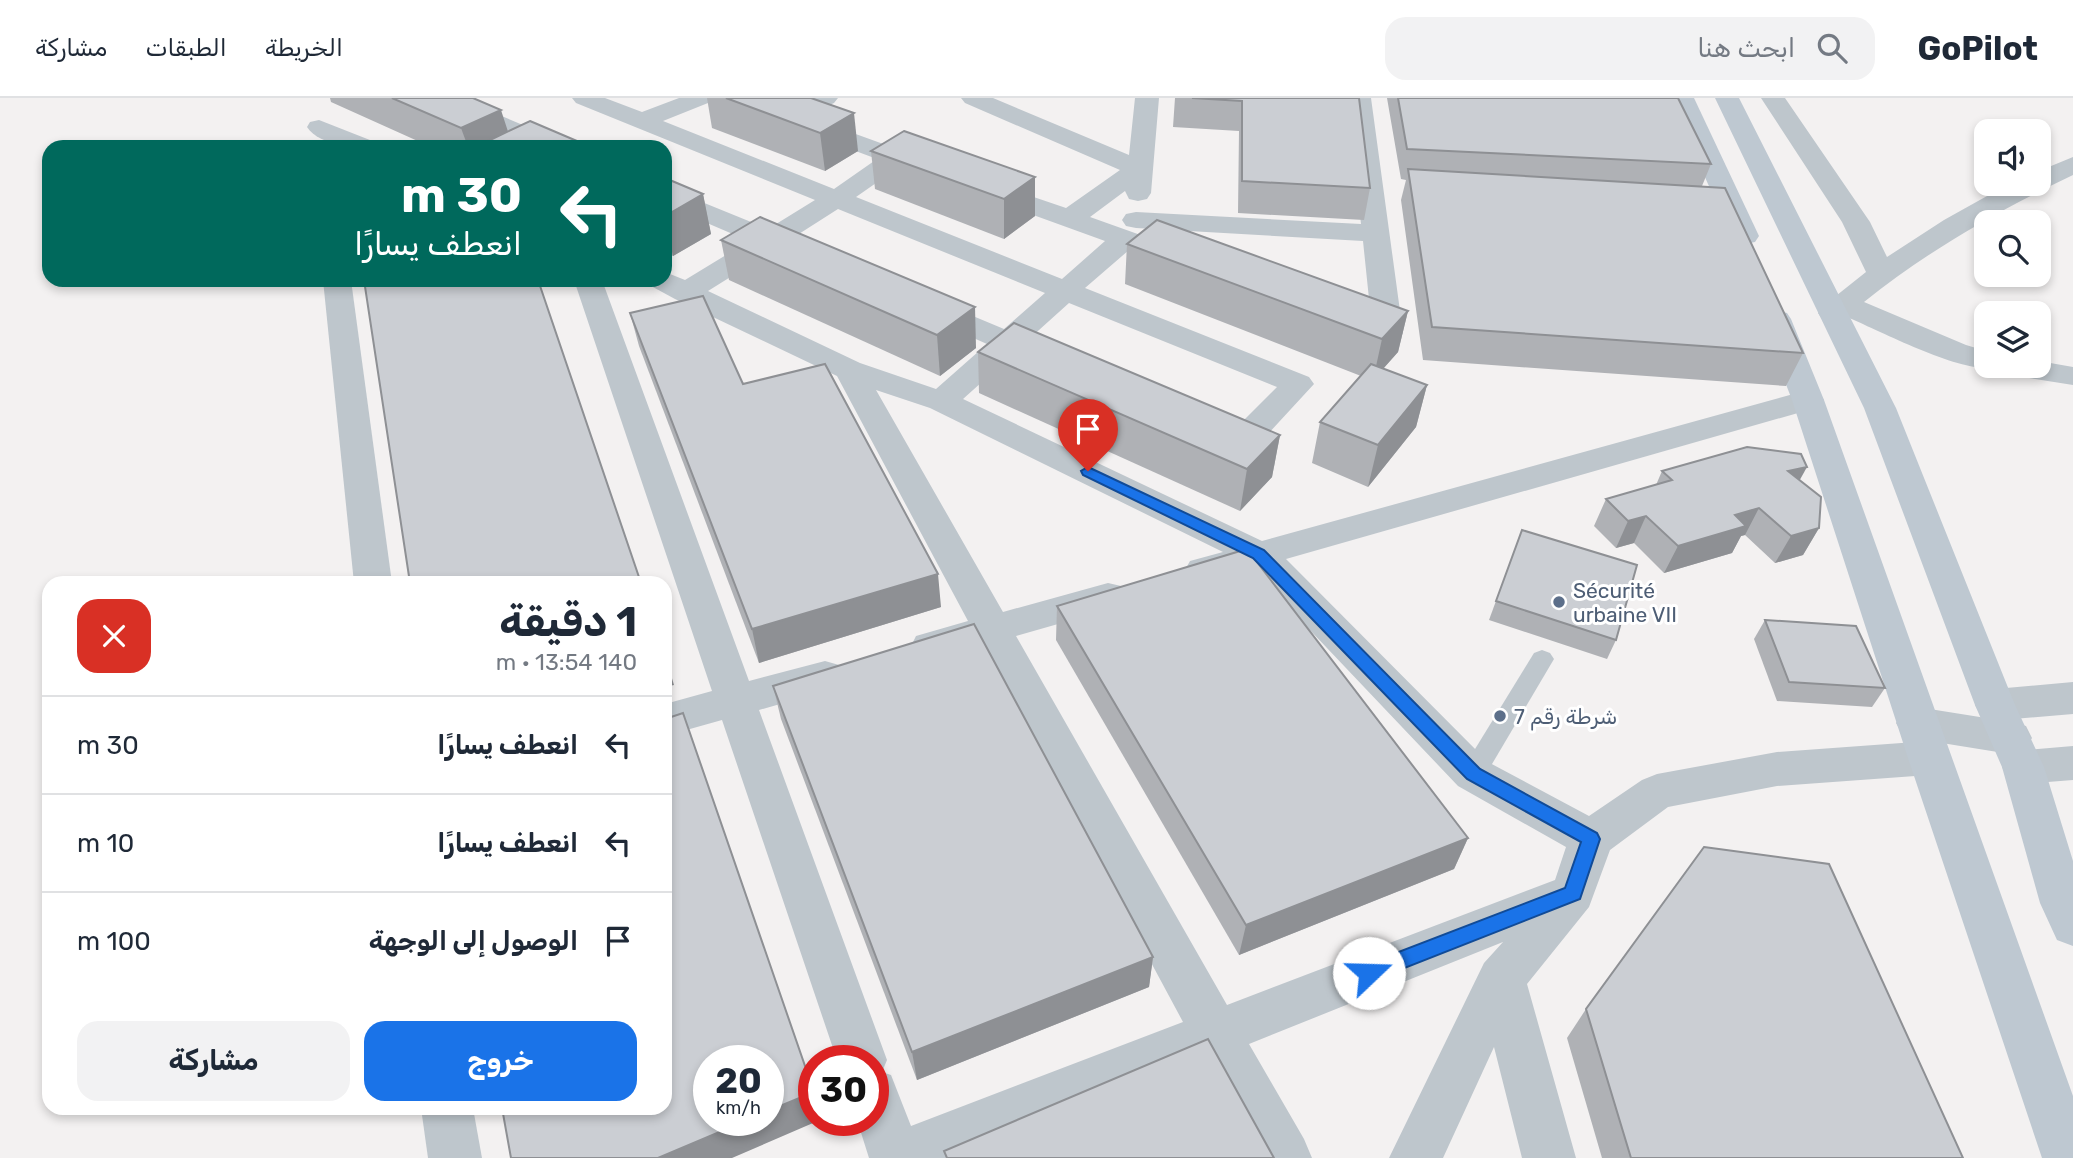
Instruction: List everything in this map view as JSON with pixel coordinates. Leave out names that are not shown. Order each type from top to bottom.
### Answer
[{"type":"main road","points":[[1682,98],[1720,207],[1761,278],[1808,400],[1923,741],[2069,1158]]},
{"type":"main road","points":[[1727,98],[1838,308],[1880,408],[2010,737],[2063,903],[2073,925]]},
{"type":"street","points":[[439,98],[538,140]]},
{"type":"street","points":[[584,98],[1298,384],[1242,442],[1193,421]]},
{"type":"street","points":[[642,121],[700,98]]},
{"type":"street","points":[[735,98],[1069,219],[1132,234],[1211,270]]},
{"type":"street","points":[[785,116],[826,98]]},
{"type":"street","points":[[973,98],[1139,169]]},
{"type":"street","points":[[1132,234],[1147,98]]},
{"type":"street","points":[[1350,320],[1388,333],[1359,98]]},
{"type":"street","points":[[1773,98],[1856,222],[1881,273]]},
{"type":"street","points":[[319,127],[350,140]]},
{"type":"street","points":[[673,286],[771,240],[897,157]]},
{"type":"street","points":[[2051,175],[2073,165]]},
{"type":"street","points":[[1069,219],[1139,169]]},
{"type":"street","points":[[1370,189],[1398,190]]},
{"type":"street","points":[[1838,308],[1881,273],[1944,232],[2010,196]]},
{"type":"street","points":[[672,198],[820,261]]},
{"type":"street","points":[[941,401],[1132,234],[1375,233]]},
{"type":"street","points":[[673,286],[849,370],[941,401],[1259,554],[1474,774],[1591,839]]},
{"type":"street","points":[[338,287],[372,576]]},
{"type":"street","points":[[589,287],[857,1045]]},
{"type":"street","points":[[895,293],[1069,368]]},
{"type":"street","points":[[1838,308],[1974,357]]},
{"type":"street","points":[[849,370],[1285,1158]]},
{"type":"street","points":[[2051,373],[2073,376]]},
{"type":"street","points":[[898,655],[1808,400]]},
{"type":"street","points":[[672,718],[858,666]]},
{"type":"street","points":[[2010,737],[2073,698]]},
{"type":"street","points":[[1416,1158],[1501,979],[1573,893],[1591,839],[1657,792],[1923,741],[2010,737],[2073,763]]},
{"type":"street","points":[[889,1136],[897,1158],[1573,893]]},
{"type":"street","points":[[1501,979],[1549,1158]]},
{"type":"street","points":[[448,1115],[455,1158]]},
{"type":"lane","points":[[1474,774],[1542,659]]},
{"type":"building","points":[[392,98],[473,98],[501,110],[461,128]]},
{"type":"building","points":[[726,98],[811,98],[854,113],[820,133]]},
{"type":"building","points":[[1192,98],[1359,98],[1370,188],[1242,181],[1242,101]]},
{"type":"building","points":[[1398,98],[1678,98],[1711,164],[1407,149]]},
{"type":"building","points":[[530,121],[575,140],[490,140]]},
{"type":"building","points":[[904,131],[1035,177],[1004,199],[871,151]]},
{"type":"building","points":[[1408,169],[1725,188],[1803,353],[1432,327]]},
{"type":"building","points":[[672,181],[703,194],[672,212]]},
{"type":"building","points":[[760,217],[975,307],[937,335],[721,240]]},
{"type":"building","points":[[1157,220],[1408,311],[1382,339],[1127,244]]},
{"type":"building","points":[[365,287],[540,287],[639,576],[409,576]]},
{"type":"building","points":[[703,296],[743,384],[825,364],[938,574],[752,629],[630,313]]},
{"type":"building","points":[[1014,323],[1280,435],[1247,469],[978,352]]},
{"type":"building","points":[[1371,364],[1427,385],[1378,445],[1320,422]]},
{"type":"building","points":[[1747,447],[1801,454],[1807,467],[1788,471],[1821,497],[1819,528],[1791,536],[1759,508],[1735,515],[1746,526],[1678,546],[1646,516],[1628,521],[1606,499],[1672,480],[1662,471]]},
{"type":"building","name":"Sécurité urbaine VII","points":[[1522,530],[1637,565],[1616,640],[1496,601]]},
{"type":"building","points":[[1247,549],[1468,838],[1246,925],[1057,606]]},
{"type":"building","points":[[1765,620],[1856,626],[1885,688],[1789,682]]},
{"type":"building","points":[[974,624],[1153,957],[912,1052],[773,686]]},
{"type":"building","points":[[683,713],[798,1046],[798,1099],[784,1104],[784,1045],[693,1045],[693,1136],[710,1136],[658,1158],[511,1158],[503,1115],[672,1115],[672,717]]},
{"type":"building","points":[[1704,847],[1829,864],[1963,1158],[1631,1158],[1586,1009]]},
{"type":"building","points":[[1208,1039],[1274,1158],[947,1158],[944,1151]]},
{"type":"place","name":"Sécurité urbaine VII","points":[[1559,602]]},
{"type":"place","name":"شرطة رقم 7","points":[[1500,716]]},
{"type":"route","points":[[1088,471],[1259,554],[1474,774],[1591,839],[1573,893],[1369,973]]}]
